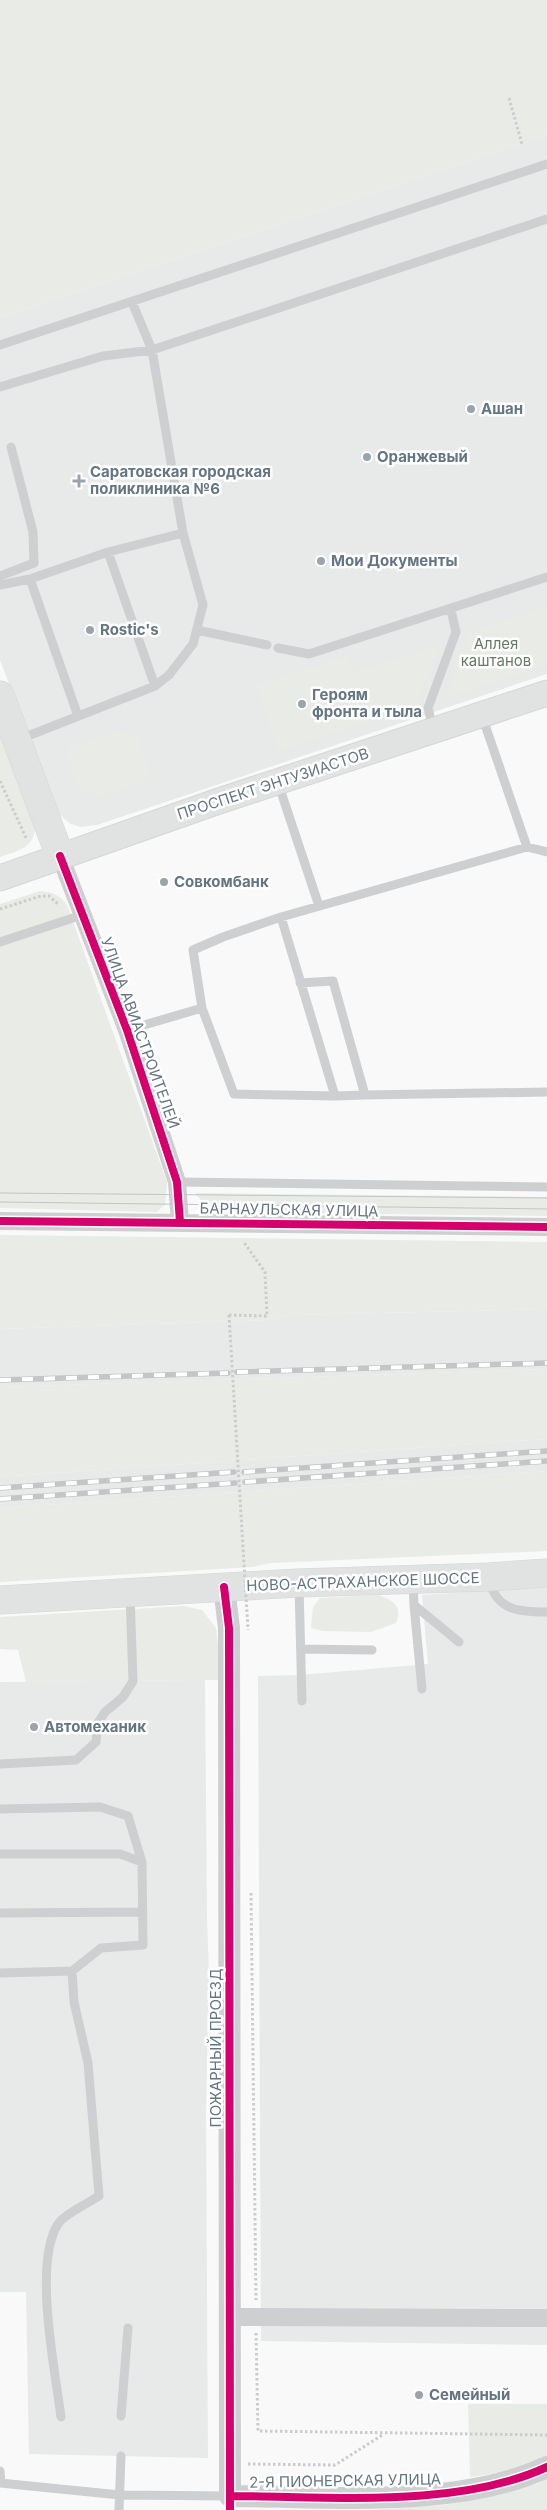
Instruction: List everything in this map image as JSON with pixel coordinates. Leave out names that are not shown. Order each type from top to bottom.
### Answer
[{"type":"main road","name":"ПРОСПЕКТ ЭНТУЗИАСТОВ","points":[[0,878],[60,856],[547,693]]},
{"type":"main road","name":"УЛИЦА АВИАСТРОИТЕЛЕЙ","points":[[0,695],[60,856]]},
{"type":"main road","name":"НОВО-АСТРАХАНСКОЕ ШОССЕ","points":[[0,1600],[298,1582],[413,1592],[488,1577],[547,1573]]},
{"type":"street","name":"УЛИЦА АВИАСТРОИТЕЛЕЙ","points":[[60,856],[127,1030],[177,1182],[180,1222]]},
{"type":"street","name":"БАРНАУЛЬСКАЯ УЛИЦА","points":[[0,1221],[547,1227]]},
{"type":"street","name":"ПОЖАРНЫЙ ПРОЕЗД","points":[[224,1587],[229,1628],[230,2503]]},
{"type":"street","points":[[230,2317],[547,2318]]},
{"type":"street","name":"2-Я ПИОНЕРСКАЯ УЛИЦА","points":[[230,2503],[440,2494],[500,2484],[547,2467]]},
{"type":"lane","points":[[0,345],[547,164]]},
{"type":"lane","points":[[0,387],[103,356],[152,350],[547,219]]},
{"type":"lane","points":[[17,740],[155,686],[169,675],[193,644],[197,630],[203,605],[183,533],[152,350],[132,302]]},
{"type":"lane","points":[[0,576],[34,563],[33,532],[11,447]]},
{"type":"lane","points":[[0,584],[30,579],[108,552],[183,533]]},
{"type":"lane","points":[[108,552],[155,686]]},
{"type":"lane","points":[[278,648],[309,654],[451,610],[547,577]]},
{"type":"lane","points":[[30,579],[78,716]]},
{"type":"lane","points":[[433,731],[428,708],[456,632],[451,610]]},
{"type":"lane","points":[[197,630],[267,645]]},
{"type":"lane","points":[[482,716],[528,847]]},
{"type":"lane","points":[[278,783],[318,906]]},
{"type":"lane","points":[[547,852],[528,847],[281,917],[223,937],[193,950],[202,1008],[234,1094],[336,1096],[547,1092]]},
{"type":"lane","points":[[0,942],[82,915]]},
{"type":"lane","points":[[281,917],[336,1096]]},
{"type":"lane","points":[[300,983],[333,982],[365,1095]]},
{"type":"lane","points":[[127,1030],[202,1008]]},
{"type":"lane","points":[[177,1182],[547,1187]]},
{"type":"lane","points":[[488,1577],[492,1594],[514,1610],[547,1612]]},
{"type":"lane","points":[[298,1582],[302,1701]]},
{"type":"lane","points":[[0,1764],[76,1760],[96,1742],[98,1723],[105,1712],[123,1697],[133,1681],[130,1592]]},
{"type":"lane","points":[[413,1592],[459,1642]]},
{"type":"lane","points":[[413,1592],[422,1689]]},
{"type":"lane","points":[[301,1649],[372,1650]]},
{"type":"lane","points":[[0,1809],[100,1807],[128,1816],[142,1862],[143,1912],[143,1945],[101,1948],[72,1971],[0,1973]]},
{"type":"lane","points":[[0,1854],[120,1854],[142,1862]]},
{"type":"lane","points":[[0,1913],[143,1912]]},
{"type":"lane","points":[[61,2417],[46,2297],[46,2260],[58,2223],[99,2196],[88,2063],[74,2002],[72,1971]]},
{"type":"lane","points":[[121,2416],[128,2328]]},
{"type":"lane","points":[[119,2510],[122,2456]]},
{"type":"lane","points":[[0,2471],[1,2483],[120,2495],[230,2503]]},
{"type":"path","points":[[509,98],[522,144]]},
{"type":"path","points":[[0,781],[27,840]]},
{"type":"path","points":[[0,909],[41,896],[49,896],[58,904]]},
{"type":"path","points":[[235,1239],[244,1242],[265,1272],[267,1316],[229,1315],[248,1640]]},
{"type":"path","points":[[251,1889],[258,2431],[547,2435]]},
{"type":"path","points":[[230,2464],[335,2465],[384,2434]]},
{"type":"shaded area","points":[[547,135],[547,674],[97,825],[80,827],[69,823],[58,813],[0,660],[0,318]]},
{"type":"shaded area","points":[[547,1309],[547,1369],[0,1387],[0,1329],[271,1320],[294,1315]]},
{"type":"shaded area","points":[[547,1439],[547,1471],[0,1508],[0,1477]]},
{"type":"shaded area","points":[[547,1587],[547,2345],[261,2341],[258,1676],[300,1675],[428,1664],[422,1595]]},
{"type":"shaded area","points":[[205,1680],[209,1976],[206,2112],[208,2458],[29,2454],[26,2292],[0,2292],[0,1682]]},
{"type":"green space","points":[[0,0],[547,0],[547,135],[0,318]]},
{"type":"green space","name":"Аллея каштанов","points":[[547,606],[547,665],[445,699],[470,633]]},
{"type":"green space","name":"Аллея каштанов","points":[[441,645],[415,707],[278,751],[257,685],[349,655],[353,672]]},
{"type":"green space","points":[[0,728],[36,825],[29,844],[0,857]]},
{"type":"green space","points":[[117,732],[138,736],[148,769],[144,782],[99,797],[77,788],[67,748]]},
{"type":"green space","points":[[40,891],[56,895],[67,905],[167,1182],[165,1205],[156,1212],[0,1208],[0,904]]},
{"type":"green space","points":[[195,1193],[547,1197],[547,1216],[211,1212]]},
{"type":"green space","points":[[0,1235],[547,1242],[547,1309],[294,1315],[271,1320],[0,1329]]},
{"type":"green space","points":[[547,1369],[547,1439],[0,1477],[0,1387]]},
{"type":"green space","points":[[547,1471],[547,1551],[271,1563],[252,1567],[0,1582],[0,1508]]},
{"type":"green space","points":[[378,1595],[395,1604],[398,1612],[396,1623],[371,1632],[323,1631],[311,1628],[313,1607],[320,1598]]},
{"type":"green space","points":[[184,1606],[202,1610],[216,1628],[222,1680],[26,1682],[18,1650],[0,1649],[0,1617]]},
{"type":"green space","points":[[468,2404],[547,2404],[547,2457],[499,2473],[470,2477]]},
{"type":"green space","points":[[547,2478],[547,2510],[373,2510],[446,2505],[537,2484]]},
{"type":"tram line","points":[[0,1193],[547,1198]]},
{"type":"tram line","points":[[0,1202],[547,1209]]},
{"type":"railway","points":[[237,1372],[547,1363]]},
{"type":"railway","points":[[0,1380],[228,1373]]},
{"type":"railway","points":[[244,1472],[547,1451]]},
{"type":"railway","points":[[245,1482],[547,1461]]},
{"type":"railway","points":[[0,1488],[234,1472]]},
{"type":"railway","points":[[0,1499],[235,1483]]},
{"type":"cycle path","points":[[60,856],[127,1030],[177,1182],[180,1222]]},
{"type":"cycle path","points":[[0,1221],[547,1227]]},
{"type":"cycle path","points":[[224,1587],[229,1628],[230,2510]]},
{"type":"cycle path","points":[[230,2496],[350,2498],[433,2495],[473,2489],[511,2480],[547,2467]]},
{"type":"place","name":"Ашан","points":[[471,409]]},
{"type":"place","name":"Оранжевый","points":[[367,457]]},
{"type":"place","name":"Саратовская городская поликлиника №6","points":[[79,481]]},
{"type":"place","name":"Мои Документы","points":[[321,561]]},
{"type":"place","name":"Rostic's","points":[[90,630]]},
{"type":"place","name":"Героям фронта и тыла","points":[[302,704]]},
{"type":"place","name":"Совкомбанк","points":[[164,882]]},
{"type":"place","name":"Автомеханик","points":[[34,1727]]},
{"type":"place","name":"Семейный","points":[[419,2395]]}]
